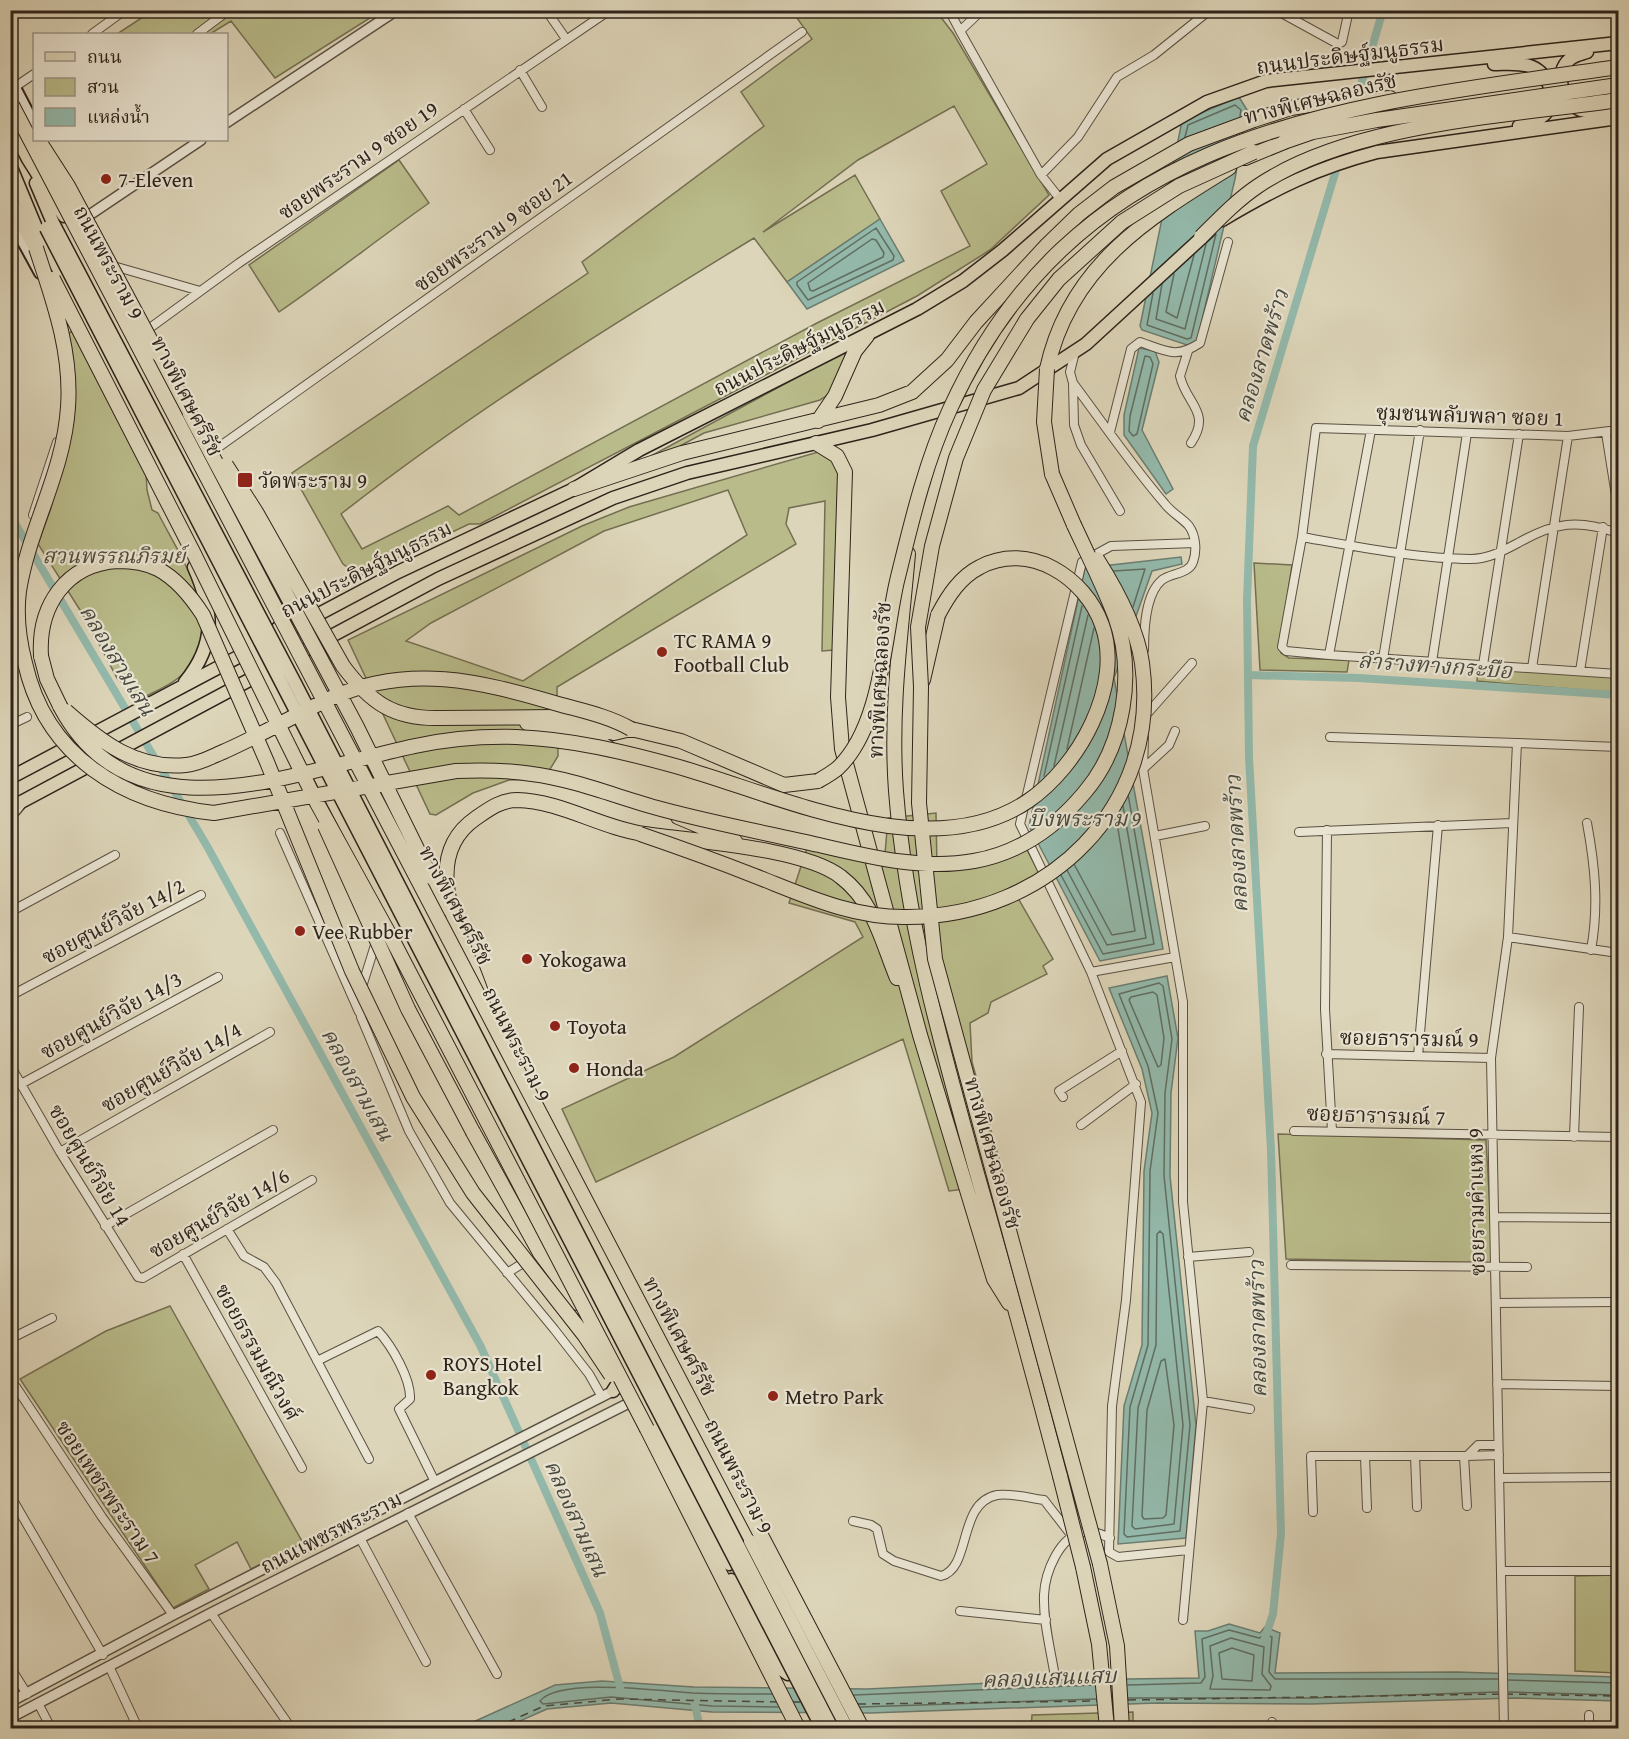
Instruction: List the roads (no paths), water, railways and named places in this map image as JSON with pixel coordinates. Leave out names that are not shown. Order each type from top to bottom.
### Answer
[{"type":"highway","name":"ทางพิเศษฉลองรัช","points":[[1107,1728],[1099,1644],[1085,1578],[1018,1317],[933,1017],[909,905],[896,791],[894,742],[898,646],[910,528],[949,411],[991,334],[1022,292],[1053,256],[1138,189],[1201,156],[1306,119],[1407,97],[1618,67]]},
{"type":"highway","name":"ทางพิเศษฉลองรัช","points":[[1122,1728],[1117,1646],[1100,1564],[935,959],[919,803],[921,687],[918,627],[937,525],[968,424],[1003,354],[1059,279],[1122,222],[1179,186],[1254,152],[1313,132],[1618,85]]},
{"type":"highway","points":[[574,489],[682,453],[879,405],[912,392],[947,360],[976,322],[1079,214],[1114,187],[1157,161],[1219,131],[1291,108],[1350,100],[1407,97]]},
{"type":"highway","points":[[1201,237],[1259,185],[1288,169],[1343,147],[1425,128],[1618,100]]},
{"type":"highway","points":[[11,104],[33,134]]},
{"type":"highway","name":"ทางพิเศษศรีรัช","points":[[11,104],[862,1728]]},
{"type":"highway","points":[[39,141],[68,186],[357,727],[446,910],[454,941],[456,969]]},
{"type":"highway","points":[[36,248],[63,335],[69,381],[68,408],[58,465],[25,567],[18,615],[27,675],[42,710],[63,741],[83,763],[126,791],[156,803],[214,813],[456,771],[488,770],[534,774],[664,810],[892,862],[947,865],[976,861],[1018,847],[1045,831],[1070,811],[1104,764],[1114,740],[1124,697],[1125,662],[1115,618],[1052,474],[1044,422],[1047,369],[1060,324],[1090,276],[1129,235],[1254,152]]},
{"type":"highway","points":[[10,200],[130,426],[317,803],[392,939],[647,1429],[798,1728]]},
{"type":"highway","points":[[818,421],[835,396],[855,351],[867,336]]},
{"type":"highway","points":[[190,414],[256,512],[343,666],[360,689],[384,707],[400,714],[419,718],[555,717],[614,733],[631,729]]},
{"type":"highway","points":[[816,443],[837,456],[845,472],[838,697],[842,749],[853,796],[921,1035],[994,1279],[1018,1317]]},
{"type":"highway","points":[[489,1013],[447,893],[447,859],[452,843],[462,830],[495,805],[517,800],[546,805],[640,834],[813,898],[866,915],[907,917],[953,913],[994,903],[1038,882],[1083,846],[1116,805],[1136,762],[1144,703],[1142,661],[1126,616],[1111,581],[1074,525]]},
{"type":"highway","points":[[60,706],[99,740],[120,752],[143,762],[189,765],[216,755],[333,697],[384,683],[422,677],[464,679],[614,719],[631,729],[681,741],[784,785],[818,781],[838,768],[858,740],[872,707],[910,528]]},
{"type":"highway","points":[[647,1429],[585,1336],[473,1193],[413,1096],[352,972],[252,726],[203,615],[193,601],[159,570],[128,561],[104,562],[82,570],[66,580],[49,604],[40,636],[41,656],[47,680],[72,730],[94,752],[127,771],[167,785],[206,790],[247,785],[412,746],[470,738],[542,738],[610,749],[682,768],[807,808],[890,826],[945,829],[982,823],[1029,801],[1054,780],[1088,734],[1105,683],[1106,656],[1102,626],[1082,590],[1062,573],[1036,561],[1018,557],[981,566],[963,579],[949,596],[938,615],[921,687]]},
{"type":"highway","points":[[489,716],[585,733],[610,749]]},
{"type":"highway","points":[[317,803],[330,842],[356,900],[408,1009],[473,1132],[540,1253],[579,1305],[617,1346]]},
{"type":"highway","points":[[664,810],[757,849]]},
{"type":"highway","points":[[640,834],[757,849],[824,866],[844,878],[860,895],[877,924],[921,1035]]},
{"type":"main road","name":"ถนนประดิษฐ์มนูธรรม","points":[[10,778],[398,572],[574,489],[639,450],[867,336],[963,281],[1003,250],[1107,159],[1207,102],[1266,81],[1304,75],[1454,62],[1618,44]]},
{"type":"main road","points":[[1618,44],[1569,60],[1560,79],[1565,97],[1574,106],[1592,112],[1618,113]]},
{"type":"main road","points":[[1454,62],[1529,65],[1546,78],[1550,87],[1551,104],[1544,115],[1516,128],[1477,138]]},
{"type":"main road","points":[[12,85],[33,122]]},
{"type":"main road","name":"ถนนประดิษฐ์มนูธรรม","points":[[10,808],[438,579],[613,498],[687,473],[816,443],[1012,391],[1075,352],[1222,220],[1264,195],[1315,170],[1377,152],[1618,118]]},
{"type":"main road","name":"ถนนพระราม 9","points":[[10,124],[28,159],[70,227],[215,507],[230,522]]},
{"type":"main road","name":"ถนนพระราม 9","points":[[44,141],[117,267],[186,400],[203,458],[281,634],[847,1728]]},
{"type":"main road","name":"ถนนพระราม 9","points":[[28,159],[49,225],[822,1728]]},
{"type":"main road","name":"ถนนพระราม 9","points":[[11,165],[49,225],[295,683],[832,1728]]},
{"type":"main road","name":"ถนนพระราม 9","points":[[11,165],[37,230],[92,332],[195,537],[325,783],[813,1728]]},
{"type":"main road","name":"ถนนพระราม 9","points":[[10,218],[38,272],[92,332]]},
{"type":"main road","points":[[163,475],[161,494],[204,590],[210,613],[205,650],[196,669],[181,688]]},
{"type":"main road","points":[[524,513],[524,521],[536,534]]},
{"type":"main road","points":[[195,537],[206,540],[214,538],[230,522],[279,599],[292,611],[305,615],[320,614]]},
{"type":"main road","points":[[320,708],[323,674],[339,632]]},
{"type":"main road","points":[[243,683],[253,687],[261,696],[295,754],[325,783]]},
{"type":"main road","points":[[608,1394],[628,1367]]},
{"type":"main road","points":[[701,1509],[715,1550],[775,1665],[788,1674],[799,1672],[816,1656],[815,1647],[753,1527],[728,1498]]},
{"type":"street","points":[[93,33],[125,10]]},
{"type":"street","points":[[198,33],[229,10]]},
{"type":"street","points":[[228,122],[397,10]]},
{"type":"street","points":[[546,10],[566,39]]},
{"type":"street","name":"ซอยพระราม 9 ซอย 19","points":[[129,342],[610,10]]},
{"type":"street","points":[[949,10],[1041,175],[1060,199]]},
{"type":"street","points":[[960,31],[982,10]]},
{"type":"street","points":[[1041,175],[1078,137],[1117,77],[1154,55],[1210,10]]},
{"type":"street","points":[[1276,10],[1338,44],[1342,42],[1349,10]]},
{"type":"street","name":"ซอยพระราม 9 ซอย 21","points":[[203,458],[802,32]]},
{"type":"street","points":[[520,70],[542,107]]},
{"type":"street","points":[[12,85],[33,74]]},
{"type":"street","points":[[464,109],[490,150]]},
{"type":"street","points":[[70,227],[200,141]]},
{"type":"street","points":[[1110,432],[1131,348],[1140,342],[1175,354],[1188,351],[1200,343],[1228,242]]},
{"type":"street","points":[[117,267],[200,291]]},
{"type":"street","points":[[33,515],[58,437],[64,393],[64,345],[46,281]]},
{"type":"street","points":[[1188,351],[1180,376],[1199,413],[1200,423],[1191,443]]},
{"type":"street","points":[[1075,352],[1070,372],[1073,382],[1074,426],[1081,445],[1120,511]]},
{"type":"street","points":[[1073,382],[1166,506],[1188,526],[1195,543],[1193,563],[1186,570],[1161,581],[1153,594],[1144,642],[1146,715],[1143,769],[1183,1002],[1181,1159],[1188,1257],[1203,1401],[1183,1620]]},
{"type":"street","name":"ชุมชนพลับพลา ซอย 1","points":[[1302,537],[1315,431],[1319,426],[1371,430],[1568,436],[1618,430]]},
{"type":"street","points":[[1329,655],[1371,430]]},
{"type":"street","points":[[1383,659],[1420,430]]},
{"type":"street","points":[[1432,662],[1467,432]]},
{"type":"street","points":[[1606,433],[1618,508]]},
{"type":"street","points":[[1483,665],[1519,434]]},
{"type":"street","points":[[1532,668],[1556,526],[1568,436]]},
{"type":"street","points":[[38,501],[51,508]]},
{"type":"street","points":[[1618,533],[1582,523],[1556,526],[1501,552],[1471,560],[1350,546],[1302,537],[1282,647],[1286,651],[1329,655],[1618,674]]},
{"type":"street","points":[[1580,671],[1603,527]]},
{"type":"street","points":[[1188,1550],[1115,1557],[1109,1552],[1112,1407],[1126,1300],[1142,1102],[1091,972],[1020,824],[1082,562],[1111,546],[1195,543]]},
{"type":"street","points":[[1146,715],[1192,663]]},
{"type":"street","points":[[10,725],[27,717]]},
{"type":"street","points":[[1143,769],[1169,745],[1174,731]]},
{"type":"street","points":[[1330,737],[1618,747]]},
{"type":"street","name":"ซอยรามคำแหง 9","points":[[1504,1728],[1491,1058],[1508,937],[1517,743]]},
{"type":"street","points":[[10,772],[45,760]]},
{"type":"street","points":[[10,817],[24,800]]},
{"type":"street","points":[[1299,832],[1512,823]]},
{"type":"street","points":[[1587,823],[1596,883],[1596,920],[1591,950]]},
{"type":"street","points":[[1419,1056],[1438,825]]},
{"type":"street","points":[[1155,836],[1205,826]]},
{"type":"street","points":[[1327,830],[1326,1054],[1332,1131]]},
{"type":"street","points":[[280,832],[409,1131],[450,1203],[608,1394]]},
{"type":"street","points":[[10,912],[115,855]]},
{"type":"street","name":"ซอยศูนย์วิจัย 14/2","points":[[10,996],[201,895]]},
{"type":"street","points":[[361,1017],[360,993],[365,973],[389,907]]},
{"type":"street","points":[[1508,937],[1618,954]]},
{"type":"street","points":[[1091,972],[1175,957]]},
{"type":"street","name":"ซอยศูนย์วิจัย 14/3","points":[[21,1084],[218,977]]},
{"type":"street","points":[[1574,1137],[1579,1007]]},
{"type":"street","name":"ซอยศูนย์วิจัย 14/4","points":[[60,1152],[270,1032]]},
{"type":"street","points":[[1063,1097],[1059,1090],[1122,1051]]},
{"type":"street","name":"ซอยธารารมณ์ 9","points":[[1326,1054],[1491,1058]]},
{"type":"street","name":"ซอยศูนย์วิจัย 14","points":[[10,1065],[136,1276],[143,1278]]},
{"type":"street","points":[[1081,1125],[1136,1084]]},
{"type":"street","points":[[105,1226],[273,1130]]},
{"type":"street","name":"ซอยธารารมณ์ 7","points":[[1294,1131],[1618,1137]]},
{"type":"street","name":"ซอยศูนย์วิจัย 14/6","points":[[143,1278],[312,1180]]},
{"type":"street","points":[[1494,1217],[1618,1218]]},
{"type":"street","points":[[227,1229],[244,1256],[264,1267],[276,1283],[369,1459]]},
{"type":"street","points":[[1188,1257],[1249,1252]]},
{"type":"street","points":[[507,1273],[540,1253]]},
{"type":"street","name":"ซอยธรรมมณีวงศ์","points":[[183,1254],[302,1468]]},
{"type":"street","points":[[1291,1265],[1527,1267]]},
{"type":"street","points":[[1496,1303],[1618,1302]]},
{"type":"street","points":[[10,1339],[52,1318]]},
{"type":"street","points":[[317,1361],[378,1331],[385,1339],[410,1389],[410,1399],[399,1409],[442,1496]]},
{"type":"street","name":"ถนนเพชรพระราม","points":[[10,1702],[103,1655],[172,1615],[484,1459],[660,1366]]},
{"type":"street","name":"ถนนเพชรพระราม","points":[[10,1718],[211,1613],[442,1496],[569,1435],[669,1382]]},
{"type":"street","points":[[1497,1384],[1618,1386]]},
{"type":"street","name":"ซอยเพชรพระราม 7","points":[[16,1388],[102,1517],[172,1615]]},
{"type":"street","points":[[1203,1401],[1250,1409]]},
{"type":"street","points":[[1467,1506],[1466,1456],[1478,1445],[1498,1445]]},
{"type":"street","points":[[1313,1512],[1311,1456],[1499,1455]]},
{"type":"street","points":[[1365,1456],[1367,1508]]},
{"type":"street","points":[[1415,1456],[1417,1508]]},
{"type":"street","points":[[1499,1478],[1618,1477]]},
{"type":"street","points":[[10,1495],[103,1655]]},
{"type":"street","points":[[853,1521],[871,1525],[877,1529],[883,1554],[894,1561],[941,1576],[953,1569],[973,1512],[980,1504],[996,1495],[1044,1500],[1073,1537]]},
{"type":"street","points":[[408,1513],[497,1674]]},
{"type":"street","points":[[1055,1677],[1044,1597],[1050,1569],[1060,1550],[1073,1537],[1088,1532],[1110,1538]]},
{"type":"street","points":[[360,1538],[426,1662]]},
{"type":"street","points":[[1501,1571],[1618,1571]]},
{"type":"street","points":[[960,1611],[1046,1620]]},
{"type":"street","points":[[211,1613],[291,1728]]},
{"type":"street","points":[[109,1666],[138,1728]]},
{"type":"street","points":[[10,1667],[27,1694]]},
{"type":"street","points":[[38,1703],[51,1728]]},
{"type":"street","points":[[1589,1715],[1589,1728]]},
{"type":"water","points":[[1239,97],[1247,110],[1235,179],[1197,341],[1190,346],[1142,330],[1140,326],[1182,121]]},
{"type":"water","points":[[880,219],[904,261],[807,309],[787,282]]},
{"type":"water","points":[[1139,348],[1155,351],[1159,362],[1142,430],[1173,489],[1166,494],[1124,435],[1124,415]]},
{"type":"water","name":"บึงพระราม 9","points":[[1181,557],[1182,564],[1152,571],[1114,678],[1163,949],[1100,961],[1029,826],[1085,568]]},
{"type":"water","points":[[1167,976],[1178,1038],[1171,1093],[1170,1176],[1196,1425],[1186,1538],[1118,1544],[1124,1406],[1142,1345],[1144,1171],[1152,1113],[1142,1069],[1109,988]]},
{"type":"water","points":[[1229,1624],[1260,1633],[1265,1627],[1280,1633],[1275,1673],[1457,1672],[1618,1677],[1618,1701],[1515,1698],[1311,1704],[1157,1703],[870,1713],[712,1712],[611,1703],[547,1709],[504,1728],[460,1728],[555,1685],[602,1681],[694,1687],[867,1689],[1055,1680],[1199,1678],[1195,1631],[1208,1631]]},
{"type":"waterway","name":"คลองลาดพร้าว","points":[[1356,102],[1383,10]]},
{"type":"waterway","name":"คลองลาดพร้าว","points":[[1265,1638],[1273,1614],[1281,1534],[1271,1150],[1249,757],[1247,600],[1253,446],[1339,160]]},
{"type":"waterway","name":"คลองสามเสน","points":[[10,515],[207,846],[480,1345],[600,1613],[621,1691]]},
{"type":"waterway","name":"ลำรางทางกระบือ","points":[[1248,675],[1359,678],[1618,695]]},
{"type":"waterway","points":[[694,1701],[700,1728]]},
{"type":"place","name":"7-Eleven","points":[[106,179]]},
{"type":"place","name":"วัดพระราม 9","points":[[245,480]]},
{"type":"place","name":"TC RAMA 9 Football Club","points":[[662,652]]},
{"type":"place","name":"Vee Rubber","points":[[300,931]]},
{"type":"place","name":"Yokogawa","points":[[527,959]]},
{"type":"place","name":"Toyota","points":[[555,1026]]},
{"type":"place","name":"Honda","points":[[574,1068]]},
{"type":"place","name":"ROYS Hotel Bangkok","points":[[431,1375]]},
{"type":"place","name":"Metro Park","points":[[773,1396]]},
{"type":"park label","name":"สวนพรรณภิรมย์","points":[[114,555]]},
{"type":"water label","name":"คลองแสนแสบ","points":[[1049,1677]]}]
